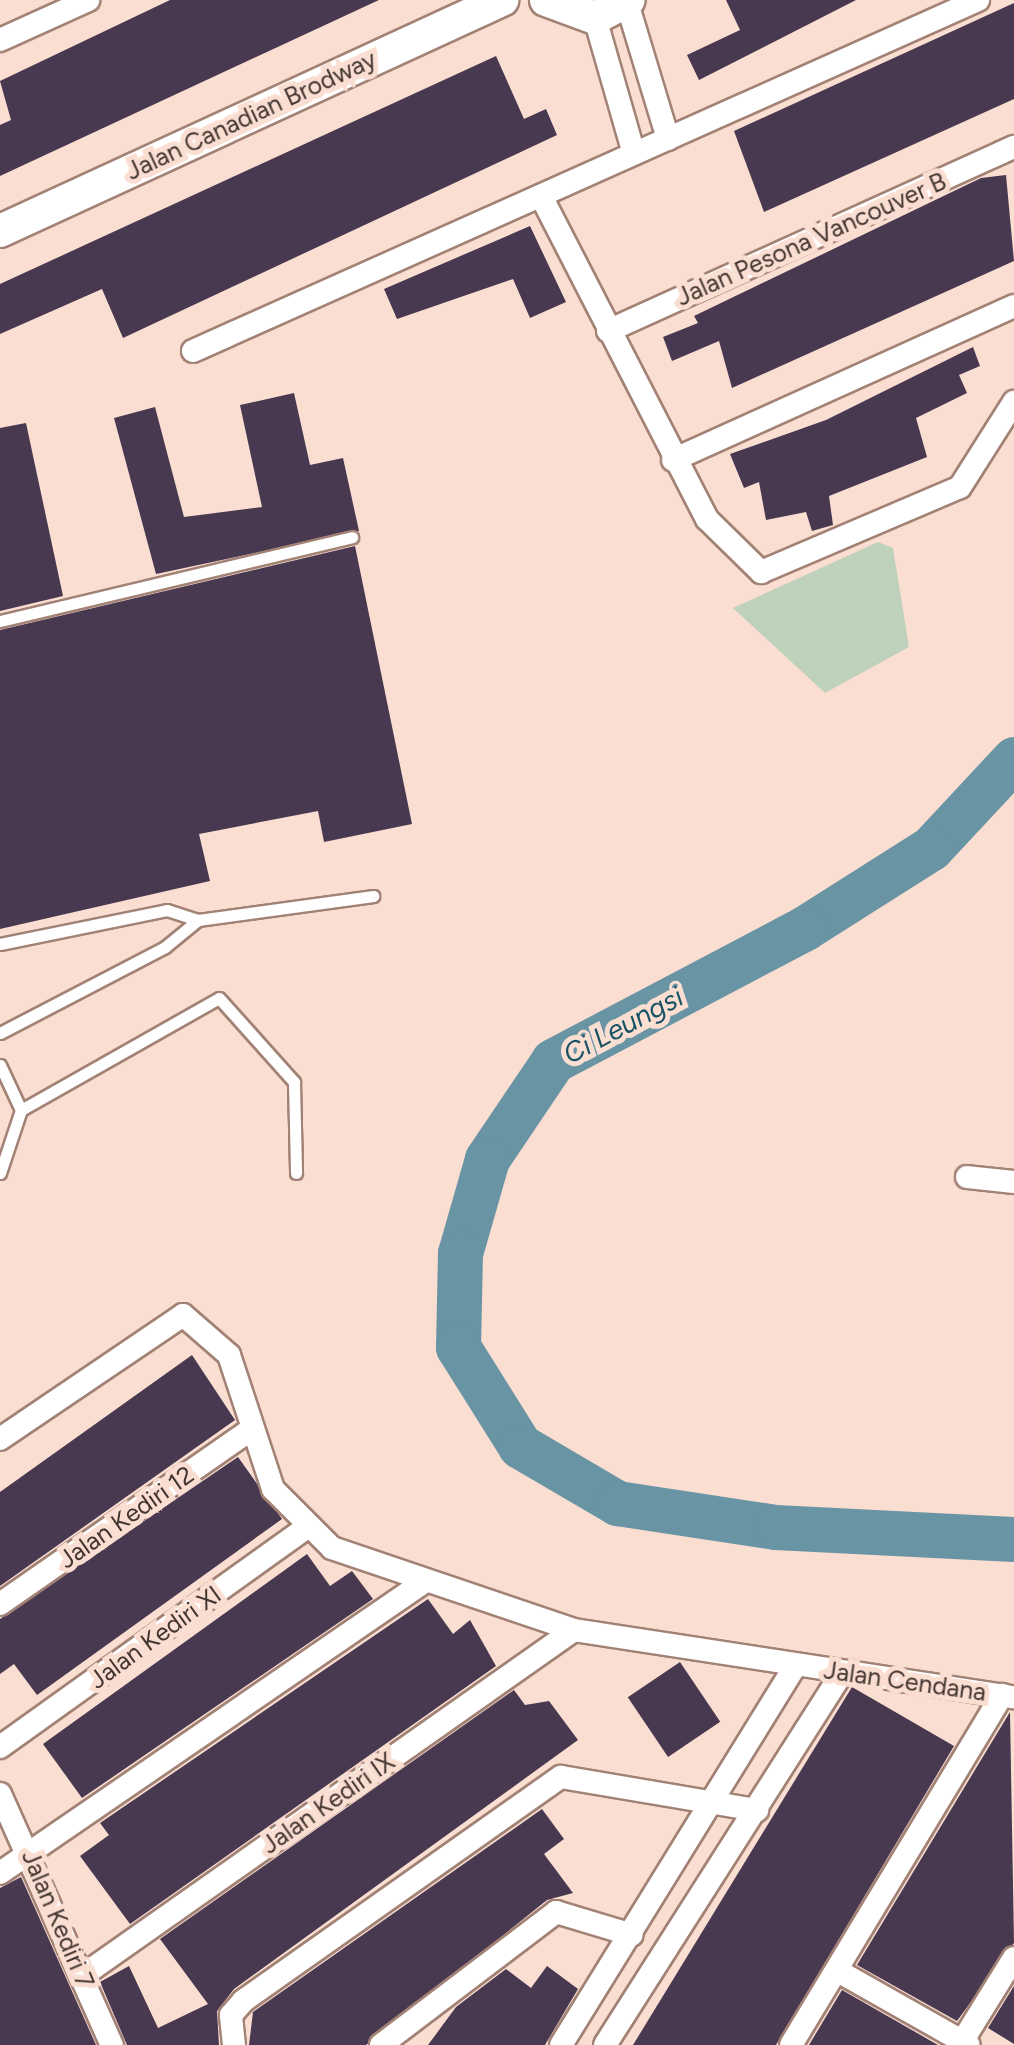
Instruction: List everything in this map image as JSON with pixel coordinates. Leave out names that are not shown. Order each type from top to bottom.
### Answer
[{"type":"street","points":[[0,40],[88,0]]},
{"type":"street","name":"Jalan Canadian Brodway","points":[[0,231],[502,0]]},
{"type":"street","points":[[546,0],[595,18],[628,1],[668,139]]},
{"type":"street","points":[[193,350],[978,0]]},
{"type":"street","points":[[595,18],[634,154]]},
{"type":"street","name":"Jalan Pesona Vancouver B","points":[[608,331],[1014,147]]},
{"type":"street","points":[[541,196],[673,460],[740,559],[761,572],[782,570],[960,486],[1014,402]]},
{"type":"street","points":[[673,460],[1014,306]]},
{"type":"street","points":[[967,1177],[1014,1182]]},
{"type":"street","name":"Jalan Cendana","points":[[0,1439],[182,1314],[229,1355],[273,1489],[332,1548],[574,1630],[842,1674],[1008,1696]]},
{"type":"street","name":"Jalan Kediri 12","points":[[0,1604],[252,1429]]},
{"type":"street","name":"Jalan Kediri XI","points":[[0,1747],[309,1526]]},
{"type":"street","points":[[0,1872],[32,1857],[424,1582]]},
{"type":"street","name":"Jalan Kediri IX","points":[[82,1976],[574,1630]]},
{"type":"street","points":[[561,2045],[716,1803],[796,1665]]},
{"type":"street","points":[[604,2045],[842,1674]]},
{"type":"street","points":[[792,2045],[1008,1696]]},
{"type":"street","points":[[234,2045],[231,2016],[243,2002],[560,1777],[757,1810]]},
{"type":"street","name":"Jalan Kediri 7","points":[[0,1794],[32,1857],[112,2045]]},
{"type":"street","points":[[382,2045],[556,1912],[632,1935]]},
{"type":"street","points":[[838,1971],[964,2044],[1014,1958]]},
{"type":"lane","points":[[0,621],[352,536]]},
{"type":"lane","points":[[0,944],[167,910],[198,920],[373,896]]},
{"type":"lane","points":[[0,1033],[165,947],[198,920]]},
{"type":"lane","points":[[0,1173],[21,1110],[219,998],[294,1082],[296,1173]]},
{"type":"lane","points":[[0,1065],[21,1110]]},
{"type":"green space","points":[[878,542],[893,548],[909,647],[825,693],[733,608]]},
{"type":"building","points":[[170,0],[379,0],[0,176],[0,125],[11,120],[0,81]]},
{"type":"building","points":[[726,0],[856,0],[699,80],[687,55],[740,30]]},
{"type":"building","points":[[1014,3],[1014,99],[764,212],[734,131]]},
{"type":"building","points":[[496,56],[524,119],[546,109],[557,135],[123,338],[102,289],[0,334],[0,284]]},
{"type":"building","points":[[1006,175],[1014,261],[732,388],[719,341],[672,361],[663,337],[698,323],[694,316],[981,178]]},
{"type":"building","points":[[530,226],[566,302],[530,318],[513,279],[397,319],[384,289]]},
{"type":"building","points":[[973,347],[980,366],[959,375],[967,393],[916,418],[927,457],[829,496],[833,525],[812,531],[806,512],[766,520],[759,482],[744,488],[730,454],[826,420]]},
{"type":"building","points":[[294,393],[310,465],[343,458],[359,531],[156,574],[114,418],[155,407],[184,517],[262,507],[240,405]]},
{"type":"building","points":[[26,423],[63,596],[0,611],[0,428]]},
{"type":"building","points":[[355,546],[412,824],[324,842],[318,811],[199,834],[210,881],[0,929],[0,630]]},
{"type":"building","points":[[192,1355],[235,1420],[0,1586],[0,1492]]},
{"type":"building","points":[[238,1457],[282,1519],[37,1695],[14,1664],[0,1674],[0,1619]]},
{"type":"building","points":[[307,1554],[330,1586],[352,1571],[373,1599],[82,1798],[43,1744]]},
{"type":"building","points":[[428,1599],[453,1634],[470,1620],[496,1666],[130,1924],[80,1856],[109,1835],[100,1823]]},
{"type":"building","points":[[680,1662],[720,1722],[668,1757],[628,1697]]},
{"type":"building","points":[[852,1687],[954,1746],[776,2045],[633,2045]]},
{"type":"building","points":[[514,1690],[525,1705],[549,1701],[578,1740],[234,1989],[217,2011],[219,2045],[127,2045],[100,1982],[129,1966],[158,2028],[208,2004],[160,1939]]},
{"type":"building","points":[[1010,1712],[1014,1943],[957,2021],[857,1965]]},
{"type":"building","points":[[542,1809],[564,1839],[544,1854],[573,1893],[547,1900],[366,2045],[249,2045],[253,2012]]},
{"type":"building","points":[[21,1877],[96,2045],[0,2045],[0,1888]]},
{"type":"building","points":[[547,1966],[578,1989],[545,2045],[428,2045],[456,2007],[506,1969],[531,1988]]},
{"type":"building","points":[[1014,1986],[1014,2044],[988,2028]]},
{"type":"building","points":[[842,1990],[938,2045],[809,2045]]},
{"type":"waterway","name":"Ci Leungsi","points":[[1014,759],[931,848],[805,928],[553,1061],[487,1159],[460,1253],[458,1347],[520,1446],[617,1503],[775,1527],[1014,1539]]}]
